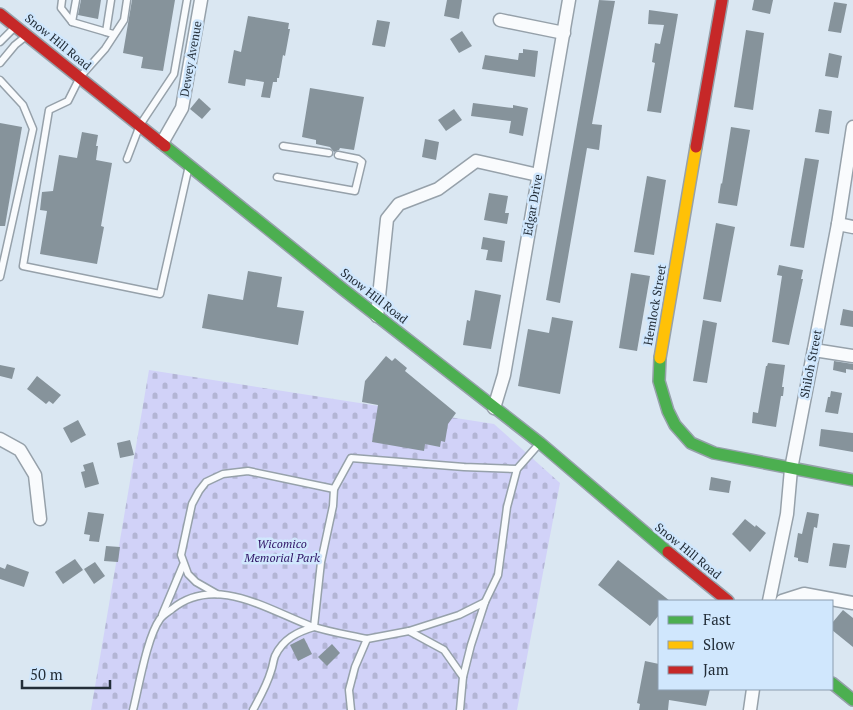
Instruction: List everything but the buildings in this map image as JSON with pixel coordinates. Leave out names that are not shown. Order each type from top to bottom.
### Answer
[{"type":"main road","name":"Hemlock Street","points":[[722,0],[660,357],[659,381],[668,411],[675,425],[690,443],[714,453],[853,480]]},
{"type":"main road","name":"Snow Hill Road","points":[[0,14],[377,316],[540,443],[632,523],[727,600]]},
{"type":"main road","points":[[833,684],[853,700]]},
{"type":"street","name":"Dewey Avenue","points":[[162,143],[182,108],[202,0]]},
{"type":"street","name":"Edgar Drive","points":[[494,408],[504,375],[570,0]]},
{"type":"street","points":[[500,20],[564,33]]},
{"type":"street","name":"Shiloh Street","points":[[769,600],[787,514],[791,469],[838,224],[853,126]]},
{"type":"street","points":[[377,316],[387,219],[399,204],[438,189],[476,161],[538,175]]},
{"type":"street","points":[[838,224],[853,227]]},
{"type":"street","points":[[814,350],[853,356]]},
{"type":"street","points":[[0,439],[20,450],[35,475],[40,519]]},
{"type":"street","points":[[785,600],[804,594],[853,602]]},
{"type":"street","points":[[750,710],[754,690]]},
{"type":"lane","points":[[62,0],[61,8],[72,22],[113,34]]},
{"type":"lane","points":[[72,22],[76,0]]},
{"type":"lane","points":[[106,32],[111,0]]},
{"type":"lane","points":[[127,0],[124,20],[113,34],[105,49],[80,77],[68,101],[49,110],[23,266],[160,294],[189,166]]},
{"type":"lane","points":[[127,159],[140,125],[174,74],[187,0]]},
{"type":"lane","points":[[0,42],[16,26]]},
{"type":"lane","points":[[0,63],[15,45],[28,35]]},
{"type":"lane","points":[[0,80],[23,105],[33,129],[0,277]]},
{"type":"lane","points":[[283,146],[329,153]]},
{"type":"lane","points":[[277,177],[356,190],[362,162],[358,159],[338,155]]},
{"type":"lane","points":[[460,710],[463,677],[470,645],[485,602],[498,575],[507,508],[517,469],[540,443]]},
{"type":"lane","points":[[314,627],[321,562],[333,506],[334,490],[351,458],[464,467],[517,469]]},
{"type":"lane","points":[[217,594],[196,582],[188,574],[183,565],[181,554],[192,504],[206,482],[222,474],[248,471],[334,490]]},
{"type":"lane","points":[[133,710],[152,634],[161,618],[183,565]]},
{"type":"lane","points":[[161,618],[185,599],[198,595],[217,594],[260,604],[314,627],[367,638],[409,631],[459,615],[485,602]]},
{"type":"lane","points":[[254,710],[272,670],[274,657],[279,648],[287,639],[299,632],[314,627]]},
{"type":"lane","points":[[409,631],[444,650],[463,677]]},
{"type":"lane","points":[[351,710],[349,690],[355,667],[367,638]]},
{"type":"green space","name":"Wicomico Memorial Park","points":[[149,370],[494,424],[560,483],[517,710],[91,710]]},
{"type":"traffic: fast","points":[[165,146],[344,290],[540,443],[668,552]]},
{"type":"traffic: fast","points":[[660,358],[659,381],[668,411],[675,425],[691,443],[714,453],[853,480]]},
{"type":"traffic: fast","points":[[833,684],[853,700]]},
{"type":"traffic: slow","points":[[660,358],[696,147]]},
{"type":"traffic: jam","points":[[696,147],[722,0]]},
{"type":"traffic: jam","points":[[0,14],[165,146]]},
{"type":"traffic: jam","points":[[668,552],[727,600]]}]
